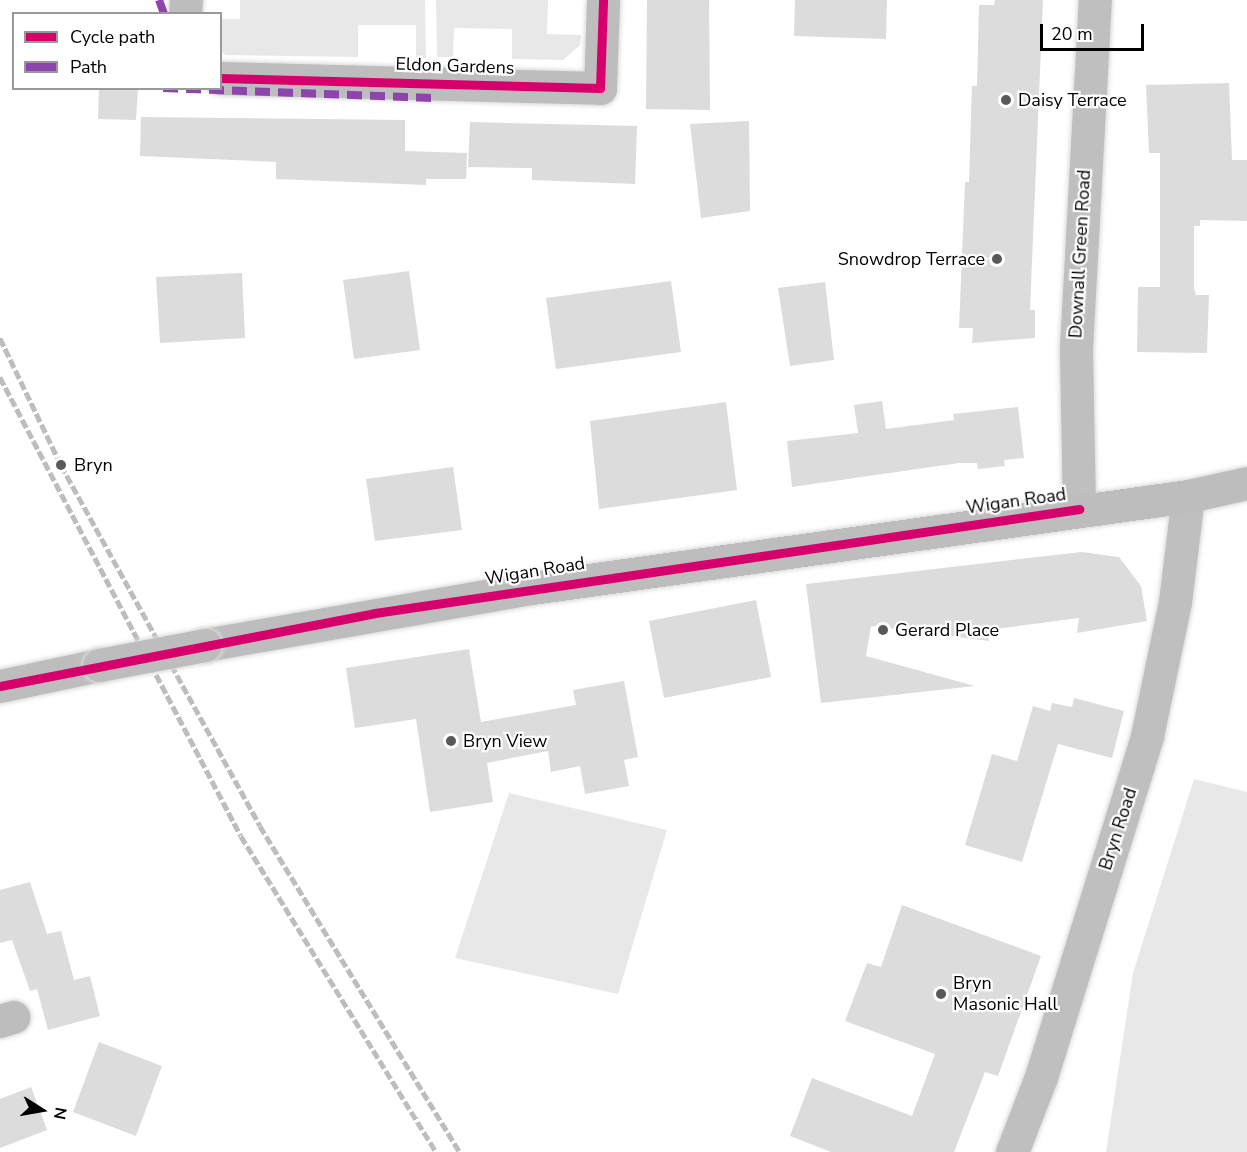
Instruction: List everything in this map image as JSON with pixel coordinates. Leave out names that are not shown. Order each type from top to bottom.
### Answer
[{"type":"main road","name":"Eldon Gardens","points":[[222,78],[600,88],[603,0]]},
{"type":"main road","name":"Downall Green Road","points":[[1079,509],[1076,348],[1095,0]]},
{"type":"main road","name":"Wigan Road","points":[[0,686],[205,645],[532,588],[1079,509],[1188,496],[1247,483]]},
{"type":"main road","name":"Bryn Road","points":[[1012,1152],[1041,1077],[1148,736],[1171,626],[1188,496]]},
{"type":"shaded area","points":[[240,0],[425,0],[426,58],[416,57],[416,25],[358,25],[358,57],[226,55],[222,53],[222,19],[240,19]]},
{"type":"shaded area","points":[[436,0],[548,0],[547,34],[581,35],[580,45],[563,60],[512,59],[512,29],[454,28],[453,57],[437,57]]},
{"type":"shaded area","points":[[1194,779],[1247,792],[1247,1152],[1106,1152],[1133,973]]},
{"type":"shaded area","points":[[509,793],[667,830],[618,994],[455,958]]},
{"type":"building","points":[[647,0],[709,0],[710,110],[646,109]]},
{"type":"building","points":[[795,0],[887,0],[886,39],[794,36]]},
{"type":"building","points":[[995,0],[1043,0],[1030,310],[1035,310],[1035,338],[972,343],[973,328],[959,328],[965,182],[969,182],[972,86],[977,86],[979,5],[994,5]]},
{"type":"building","points":[[1229,83],[1232,160],[1247,160],[1247,221],[1200,220],[1200,226],[1194,226],[1194,288],[1196,295],[1209,295],[1207,353],[1137,352],[1138,287],[1160,287],[1160,153],[1149,153],[1146,85]]},
{"type":"building","points":[[99,90],[138,90],[136,120],[98,119]]},
{"type":"building","points":[[141,117],[405,120],[405,151],[467,153],[466,179],[426,179],[426,185],[276,179],[276,162],[140,156]]},
{"type":"building","points":[[749,121],[750,211],[701,218],[690,124]]},
{"type":"building","points":[[470,122],[637,126],[635,184],[532,180],[532,168],[468,167]]},
{"type":"building","points":[[409,271],[420,350],[354,359],[343,280]]},
{"type":"building","points":[[242,273],[245,338],[160,343],[156,277]]},
{"type":"building","points":[[671,281],[681,352],[556,369],[546,298]]},
{"type":"building","points":[[825,282],[834,360],[790,366],[778,288]]},
{"type":"building","points":[[882,401],[886,429],[954,420],[953,414],[1018,407],[1024,458],[1004,460],[1005,466],[978,469],[977,463],[959,463],[792,487],[787,441],[858,433],[854,405]]},
{"type":"building","points":[[726,402],[737,490],[599,509],[590,421]]},
{"type":"building","points":[[453,467],[462,530],[375,541],[366,479]]},
{"type":"building","points":[[1081,552],[1119,557],[1141,586],[1147,621],[1077,633],[1079,618],[987,630],[989,641],[871,626],[866,656],[975,686],[821,703],[806,584]]},
{"type":"building","points":[[756,600],[771,677],[664,698],[649,621]]},
{"type":"building","points":[[469,649],[481,722],[576,705],[573,690],[624,681],[638,757],[624,760],[629,786],[585,794],[580,766],[551,772],[548,751],[487,763],[493,802],[430,812],[416,719],[355,728],[346,668]]},
{"type":"building","points":[[1074,698],[1124,711],[1112,758],[1058,744],[1022,862],[965,845],[992,754],[1017,761],[1033,706],[1050,711],[1052,703],[1072,707]]},
{"type":"building","points":[[30,882],[47,934],[61,931],[74,980],[90,976],[100,1016],[48,1030],[37,989],[30,991],[12,940],[0,943],[0,890]]},
{"type":"building","name":"Bryn Masonic Hall","points":[[902,905],[1041,956],[998,1076],[985,1072],[954,1152],[831,1152],[790,1136],[812,1078],[912,1116],[935,1054],[845,1021],[867,963],[881,967]]},
{"type":"building","points":[[99,1042],[162,1066],[136,1136],[73,1112]]},
{"type":"building","points":[[31,1087],[47,1130],[0,1148],[0,1099]]},
{"type":"railway","points":[[0,338],[61,465],[260,826],[460,1152]]},
{"type":"railway","points":[[0,377],[241,836],[436,1152]]},
{"type":"marked path","points":[[159,0],[163,12]]},
{"type":"marked path","points":[[217,90],[433,98]]},
{"type":"cycle path","points":[[222,78],[600,88],[603,0]]},
{"type":"cycle path","points":[[0,686],[375,613],[1079,509]]},
{"type":"place","name":"Daisy Terrace","points":[[1006,100]]},
{"type":"place","name":"Snowdrop Terrace","points":[[997,259]]},
{"type":"place","name":"Bryn","points":[[61,465]]},
{"type":"place","name":"Gerard Place","points":[[883,630]]},
{"type":"place","name":"Bryn View","points":[[451,741]]},
{"type":"place","name":"Bryn Masonic Hall","points":[[941,994]]}]
